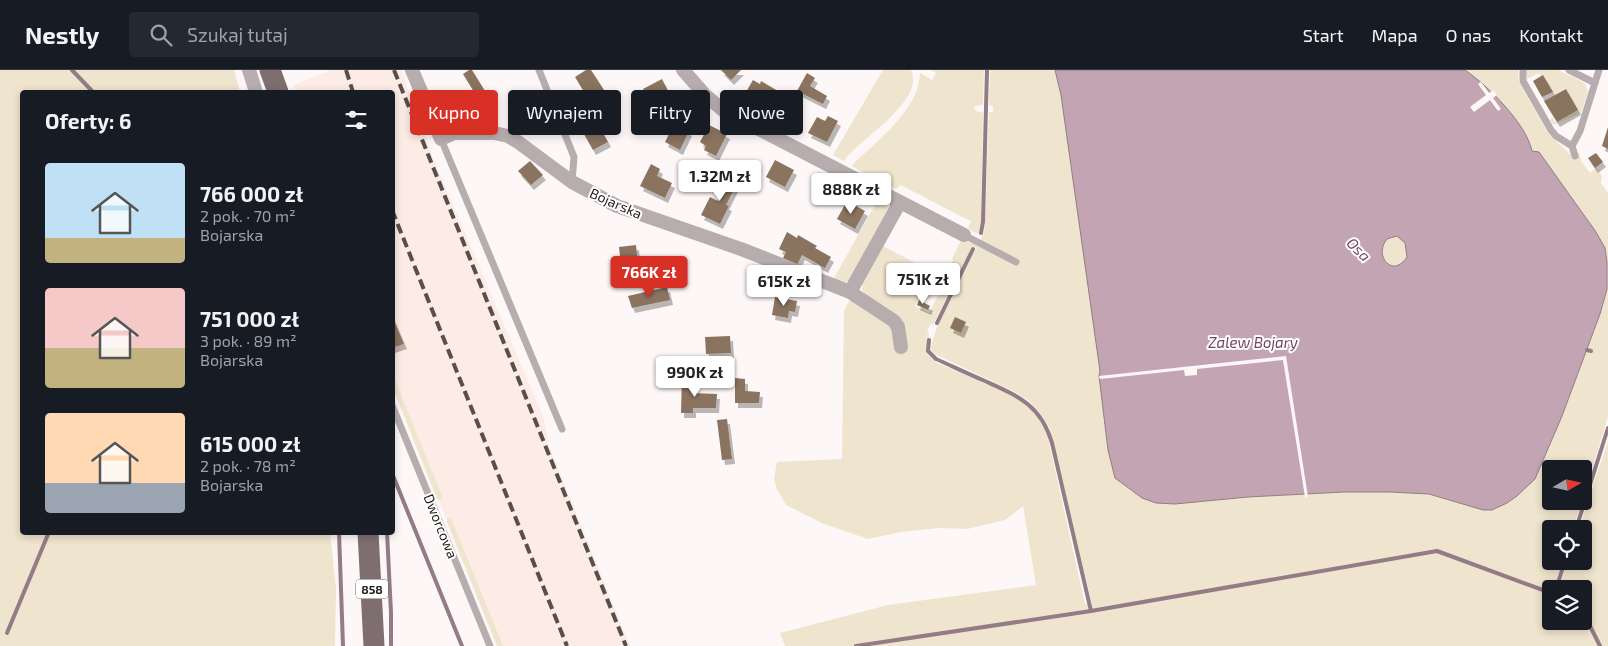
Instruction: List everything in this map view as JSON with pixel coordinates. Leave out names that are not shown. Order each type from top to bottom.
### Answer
[{"type":"main road","points":[[270,70],[277,90]]},
{"type":"main road","name":"858","points":[[368,535],[374,646]]},
{"type":"street","points":[[249,70],[255,90]]},
{"type":"street","points":[[412,70],[441,139]]},
{"type":"street","points":[[683,70],[705,95],[724,111],[964,235]]},
{"type":"street","name":"Bojarska","points":[[441,139],[454,133],[494,133],[508,136],[572,182],[617,206],[741,249],[850,292],[894,321],[898,327],[901,347]]},
{"type":"street","points":[[850,292],[900,202]]},
{"type":"lane","points":[[539,70],[574,157],[572,182]]},
{"type":"lane","points":[[1522,70],[1523,81],[1551,130],[1556,136],[1572,146],[1575,156]]},
{"type":"lane","points":[[1569,70],[1595,83]]},
{"type":"lane","points":[[1572,146],[1580,131],[1599,70]]},
{"type":"lane","points":[[441,139],[562,429]]},
{"type":"lane","points":[[964,235],[1016,262]]},
{"type":"lane","name":"Dworcowa","points":[[395,412],[490,646]]},
{"type":"shaded area","points":[[0,70],[234,70],[239,90],[20,90],[20,535],[330,535],[336,588],[335,646],[0,646]]},
{"type":"shaded area","points":[[328,70],[401,70],[410,95],[410,135],[425,135],[543,416],[550,448],[630,646],[497,646],[395,391],[395,90],[296,90],[294,85]]},
{"type":"shaded area","points":[[883,70],[911,70],[913,82],[909,94],[889,119],[844,161],[833,155]]},
{"type":"shaded area","points":[[931,70],[984,70],[983,105],[975,106],[974,110],[983,113],[981,226],[978,234],[968,229],[971,221],[901,185],[896,189],[851,166],[905,112],[918,87],[920,73],[932,80],[936,73]]},
{"type":"shaded area","points":[[990,70],[1518,70],[1519,82],[1548,133],[1573,157],[1579,152],[1581,161],[1590,173],[1596,168],[1602,176],[1601,183],[1608,193],[1608,417],[1592,469],[1592,460],[1542,460],[1542,510],[1579,510],[1576,520],[1542,520],[1542,570],[1563,570],[1561,580],[1542,580],[1542,630],[1592,630],[1592,580],[1561,580],[1565,570],[1592,570],[1592,520],[1582,520],[1585,510],[1592,510],[1592,490],[1608,441],[1608,646],[785,646],[780,633],[888,605],[1036,585],[1023,506],[1005,520],[967,529],[938,528],[901,532],[868,539],[824,524],[786,505],[774,479],[777,462],[842,459],[844,311],[851,298],[893,325],[898,349],[904,349],[904,332],[900,322],[867,298],[862,289],[864,273],[881,245],[942,277],[930,299],[920,296],[915,306],[929,313],[954,265],[952,259],[961,240],[978,245],[984,232],[989,112],[993,112],[993,106],[989,105]],"holes":[[[972,246],[976,248],[938,324],[931,348],[933,353],[1015,392],[1029,401],[1040,413],[1050,429],[1092,604],[1085,604],[1047,434],[1041,423],[1034,413],[1014,396],[937,363],[926,353],[929,333],[927,331],[930,324],[933,325]]]},
{"type":"shaded area","points":[[1526,70],[1558,70],[1585,84],[1588,92],[1581,113],[1554,125],[1550,121],[1552,117],[1557,122],[1577,110],[1566,89],[1554,95],[1543,75],[1541,76],[1539,73],[1527,79]]},
{"type":"shaded area","points":[[822,173],[889,207],[850,279],[844,284],[833,280],[875,205],[820,176]]},
{"type":"shaded area","points":[[395,381],[442,496],[441,500],[437,499],[395,393]]},
{"type":"shaded area","points":[[450,518],[503,646],[497,646],[447,522],[447,519]]},
{"type":"water","name":"Zalew Bojary","points":[[1055,70],[1465,70],[1495,95],[1514,117],[1528,140],[1532,151],[1539,152],[1596,232],[1605,248],[1607,289],[1600,314],[1562,416],[1535,479],[1517,496],[1492,510],[1483,510],[1429,494],[1390,492],[1344,492],[1248,497],[1175,504],[1156,503],[1142,498],[1115,478],[1108,450],[1100,371],[1061,95]],"holes":[[[1397,236],[1405,243],[1407,257],[1396,266],[1386,263],[1382,252],[1387,239]]]},
{"type":"pier","points":[[1481,82],[1489,93],[1493,90],[1497,95],[1493,98],[1501,109],[1498,111],[1490,100],[1474,112],[1470,107],[1486,95],[1478,84]]},
{"type":"pier","points":[[1286,356],[1308,497],[1305,497],[1283,360],[1197,369],[1197,375],[1185,376],[1184,370],[1100,379],[1099,376]]},
{"type":"building","points":[[472,70],[484,90],[473,90],[463,74]]},
{"type":"building","points":[[586,70],[591,70],[604,90],[583,90],[575,77]]},
{"type":"building","points":[[721,70],[741,70],[731,80]]},
{"type":"building","points":[[807,73],[815,78],[810,86],[827,96],[823,104],[803,94],[803,90],[798,90]]},
{"type":"building","points":[[1543,75],[1553,92],[1542,97],[1533,81]]},
{"type":"building","points":[[662,79],[668,90],[644,90]]},
{"type":"building","points":[[753,80],[760,84],[761,81],[776,90],[747,90]]},
{"type":"building","points":[[1566,89],[1578,110],[1557,122],[1544,101]]},
{"type":"building","points":[[828,116],[838,121],[827,142],[808,133],[817,117],[825,121]]},
{"type":"building","points":[[710,126],[720,130],[720,135],[726,135],[716,156],[704,150],[706,146],[700,142],[704,135],[710,135]]},
{"type":"building","points":[[1608,127],[1608,149],[1602,146]]},
{"type":"building","points":[[584,135],[604,135],[608,142],[593,150]]},
{"type":"building","points":[[668,135],[687,135],[680,150],[665,142]]},
{"type":"building","points":[[1596,153],[1603,162],[1595,168],[1588,158]]},
{"type":"building","points":[[775,160],[794,170],[785,187],[766,177]]},
{"type":"building","points":[[530,161],[543,175],[531,185],[518,171]]},
{"type":"building","points":[[651,164],[660,169],[657,176],[672,183],[665,198],[640,186]]},
{"type":"building","points":[[727,175],[738,181],[726,205],[729,206],[720,224],[701,215],[710,197],[718,201],[720,190]]},
{"type":"building","points":[[847,201],[865,211],[855,229],[837,219]]},
{"type":"building","points":[[787,232],[797,238],[798,235],[831,257],[825,268],[802,255],[797,265],[783,258],[786,252],[779,249]]},
{"type":"building","points":[[636,245],[638,264],[621,266],[619,247]]},
{"type":"building","points":[[667,287],[670,300],[632,308],[628,296]]},
{"type":"building","points":[[775,297],[797,301],[795,312],[789,311],[788,318],[772,315]]},
{"type":"building","points":[[919,300],[930,306],[928,310],[917,305]]},
{"type":"building","points":[[955,317],[966,322],[961,333],[950,328]]},
{"type":"building","points":[[395,323],[404,344],[395,347]]},
{"type":"building","points":[[730,336],[731,353],[706,354],[705,337]]},
{"type":"building","points":[[682,376],[693,376],[692,393],[717,394],[716,408],[693,408],[693,413],[681,413]]},
{"type":"building","points":[[735,378],[745,379],[745,391],[760,392],[759,403],[735,403]]},
{"type":"building","points":[[727,419],[732,459],[722,460],[717,420]]},
{"type":"waterway","points":[[72,70],[91,90]]},
{"type":"waterway","points":[[981,233],[983,222],[987,70]]},
{"type":"waterway","points":[[937,323],[973,249]]},
{"type":"waterway","points":[[929,340],[928,351],[936,359],[1018,397],[1027,403],[1042,419],[1052,443],[1091,611]]},
{"type":"waterway","name":"Osa","points":[[1587,350],[1591,351]]},
{"type":"waterway","points":[[1579,520],[1608,428]]},
{"type":"waterway","points":[[395,480],[462,646]]},
{"type":"waterway","points":[[7,633],[48,535]]},
{"type":"waterway","points":[[339,535],[343,646]]},
{"type":"waterway","points":[[387,535],[391,646]]},
{"type":"waterway","points":[[856,646],[1091,611],[1437,551],[1542,590]]},
{"type":"waterway","points":[[1559,580],[1562,570]]},
{"type":"waterway","points":[[1592,630],[1600,646]]},
{"type":"railway","points":[[346,70],[352,90]]},
{"type":"railway","points":[[394,70],[626,646]]},
{"type":"railway","points":[[395,217],[567,646]]}]
